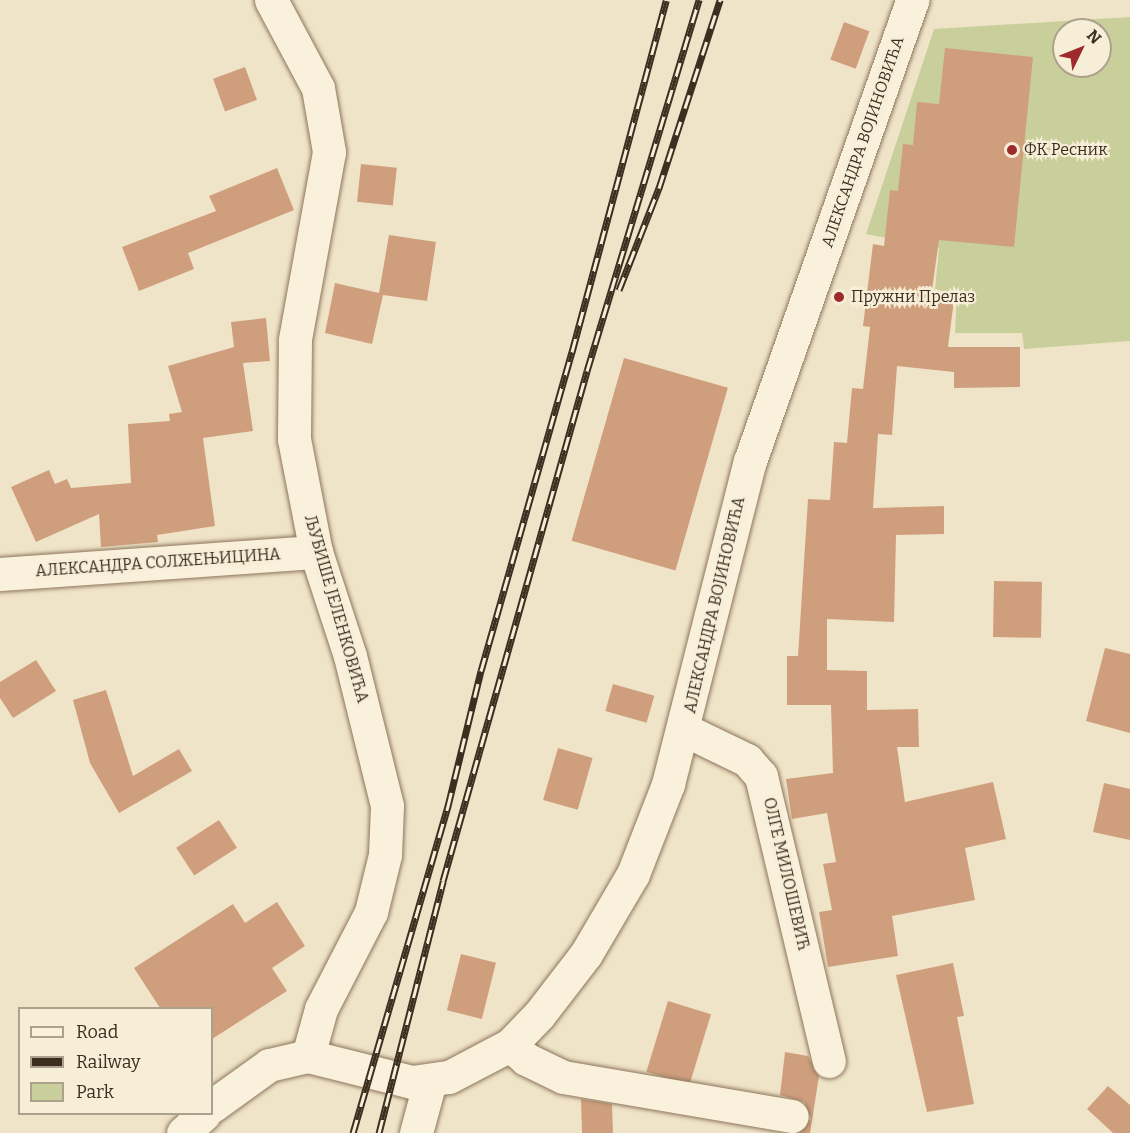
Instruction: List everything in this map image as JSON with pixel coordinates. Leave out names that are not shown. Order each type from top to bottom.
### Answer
[{"type":"street","name":"ЉУБИШЕ ЈЕЛЕНКОВИЋА","points":[[271,0],[318,88],[329,152],[295,340],[291,411],[299,473],[316,552],[350,656],[381,773],[387,834],[381,880],[371,912],[321,1009],[308,1056]]},
{"type":"street","name":"АЛЕКСАНДРА ВОЈИНОВИЋА","points":[[430,1081],[449,1077],[510,1045],[560,989],[619,901],[644,849],[685,730],[750,461],[912,0]]},
{"type":"street","name":"АЛЕКСАНДРА СОЛЖЕЊИЦИНА","points":[[0,574],[316,552]]},
{"type":"street","name":"ОЛГЕ МИЛОШЕВИЋ","points":[[685,730],[747,760],[761,776],[829,1061]]},
{"type":"street","points":[[510,1045],[526,1059],[563,1077],[792,1116]]},
{"type":"street","points":[[213,1105],[269,1065],[308,1056],[390,1078],[430,1081],[416,1133]]},
{"type":"street","points":[[183,1133],[202,1115]]},
{"type":"green space","name":"ФК Ресник","points":[[1130,17],[1130,341],[1024,349],[1022,333],[955,333],[957,294],[935,289],[939,248],[866,234],[934,29],[1052,22],[1052,78],[1112,78],[1112,18]]},
{"type":"building","points":[[844,22],[869,31],[856,69],[830,60]]},
{"type":"building","points":[[945,48],[1033,57],[1014,247],[939,240],[931,297],[954,300],[948,347],[1020,347],[1020,387],[954,388],[954,372],[897,366],[892,435],[878,434],[873,508],[944,506],[944,534],[896,535],[894,622],[827,619],[827,670],[867,671],[867,710],[918,709],[919,747],[897,747],[905,802],[993,782],[1006,839],[965,848],[975,900],[892,916],[898,956],[828,967],[819,912],[832,910],[823,864],[836,862],[827,813],[792,819],[786,779],[833,773],[831,705],[787,705],[787,656],[798,656],[808,499],[830,500],[834,442],[847,443],[852,388],[863,389],[870,327],[863,326],[873,244],[884,246],[890,190],[898,191],[903,144],[913,145],[917,102],[939,104]]},
{"type":"building","points":[[245,67],[257,100],[225,112],[213,79]]},
{"type":"building","points":[[361,164],[397,168],[393,206],[357,202]]},
{"type":"building","points":[[277,168],[294,210],[188,253],[194,269],[139,291],[122,247],[216,211],[209,196]]},
{"type":"building","points":[[389,235],[436,242],[427,301],[383,295],[372,344],[325,333],[335,283],[379,293]]},
{"type":"building","points":[[266,318],[270,361],[243,363],[253,431],[203,438],[215,526],[157,535],[158,542],[101,547],[99,514],[36,542],[11,487],[49,470],[55,484],[67,479],[71,488],[131,483],[128,424],[170,421],[169,414],[182,412],[168,366],[234,347],[231,322]]},
{"type":"building","points":[[624,358],[728,388],[675,570],[572,541]]},
{"type":"building","points":[[994,581],[1042,582],[1041,638],[993,637]]},
{"type":"building","points":[[1105,648],[1130,654],[1130,733],[1086,721]]},
{"type":"building","points":[[36,660],[56,691],[13,718],[0,698],[0,682]]},
{"type":"building","points":[[613,684],[654,696],[647,723],[605,711]]},
{"type":"building","points":[[106,690],[133,776],[179,749],[192,771],[119,813],[90,763],[73,700]]},
{"type":"building","points":[[558,748],[593,758],[578,810],[543,800]]},
{"type":"building","points":[[1104,783],[1130,789],[1130,840],[1093,832]]},
{"type":"building","points":[[219,820],[237,848],[194,875],[176,848]]},
{"type":"building","points":[[277,902],[305,946],[272,968],[287,991],[213,1038],[213,1007],[159,1007],[134,968],[233,904],[245,923]]},
{"type":"building","points":[[461,954],[496,963],[482,1019],[447,1010]]},
{"type":"building","points":[[953,963],[964,1016],[957,1017],[974,1104],[927,1112],[896,975]]},
{"type":"building","points":[[668,1001],[711,1014],[689,1085],[646,1072]]},
{"type":"building","points":[[785,1052],[808,1056],[819,1076],[810,1133],[799,1133],[811,1119],[804,1102],[780,1095]]},
{"type":"building","points":[[1108,1086],[1130,1105],[1130,1133],[1113,1133],[1087,1109]]},
{"type":"building","points":[[581,1099],[612,1104],[613,1133],[582,1133]]},
{"type":"railway","points":[[353,1133],[448,806],[481,671],[572,352],[666,0]]},
{"type":"railway","points":[[379,1133],[443,881],[587,371],[699,0]]},
{"type":"railway","points":[[619,290],[659,188],[720,0]]},
{"type":"place","name":"ФК Ресник","points":[[1012,150]]},
{"type":"place","name":"Пружни Прелаз","points":[[839,297]]}]
